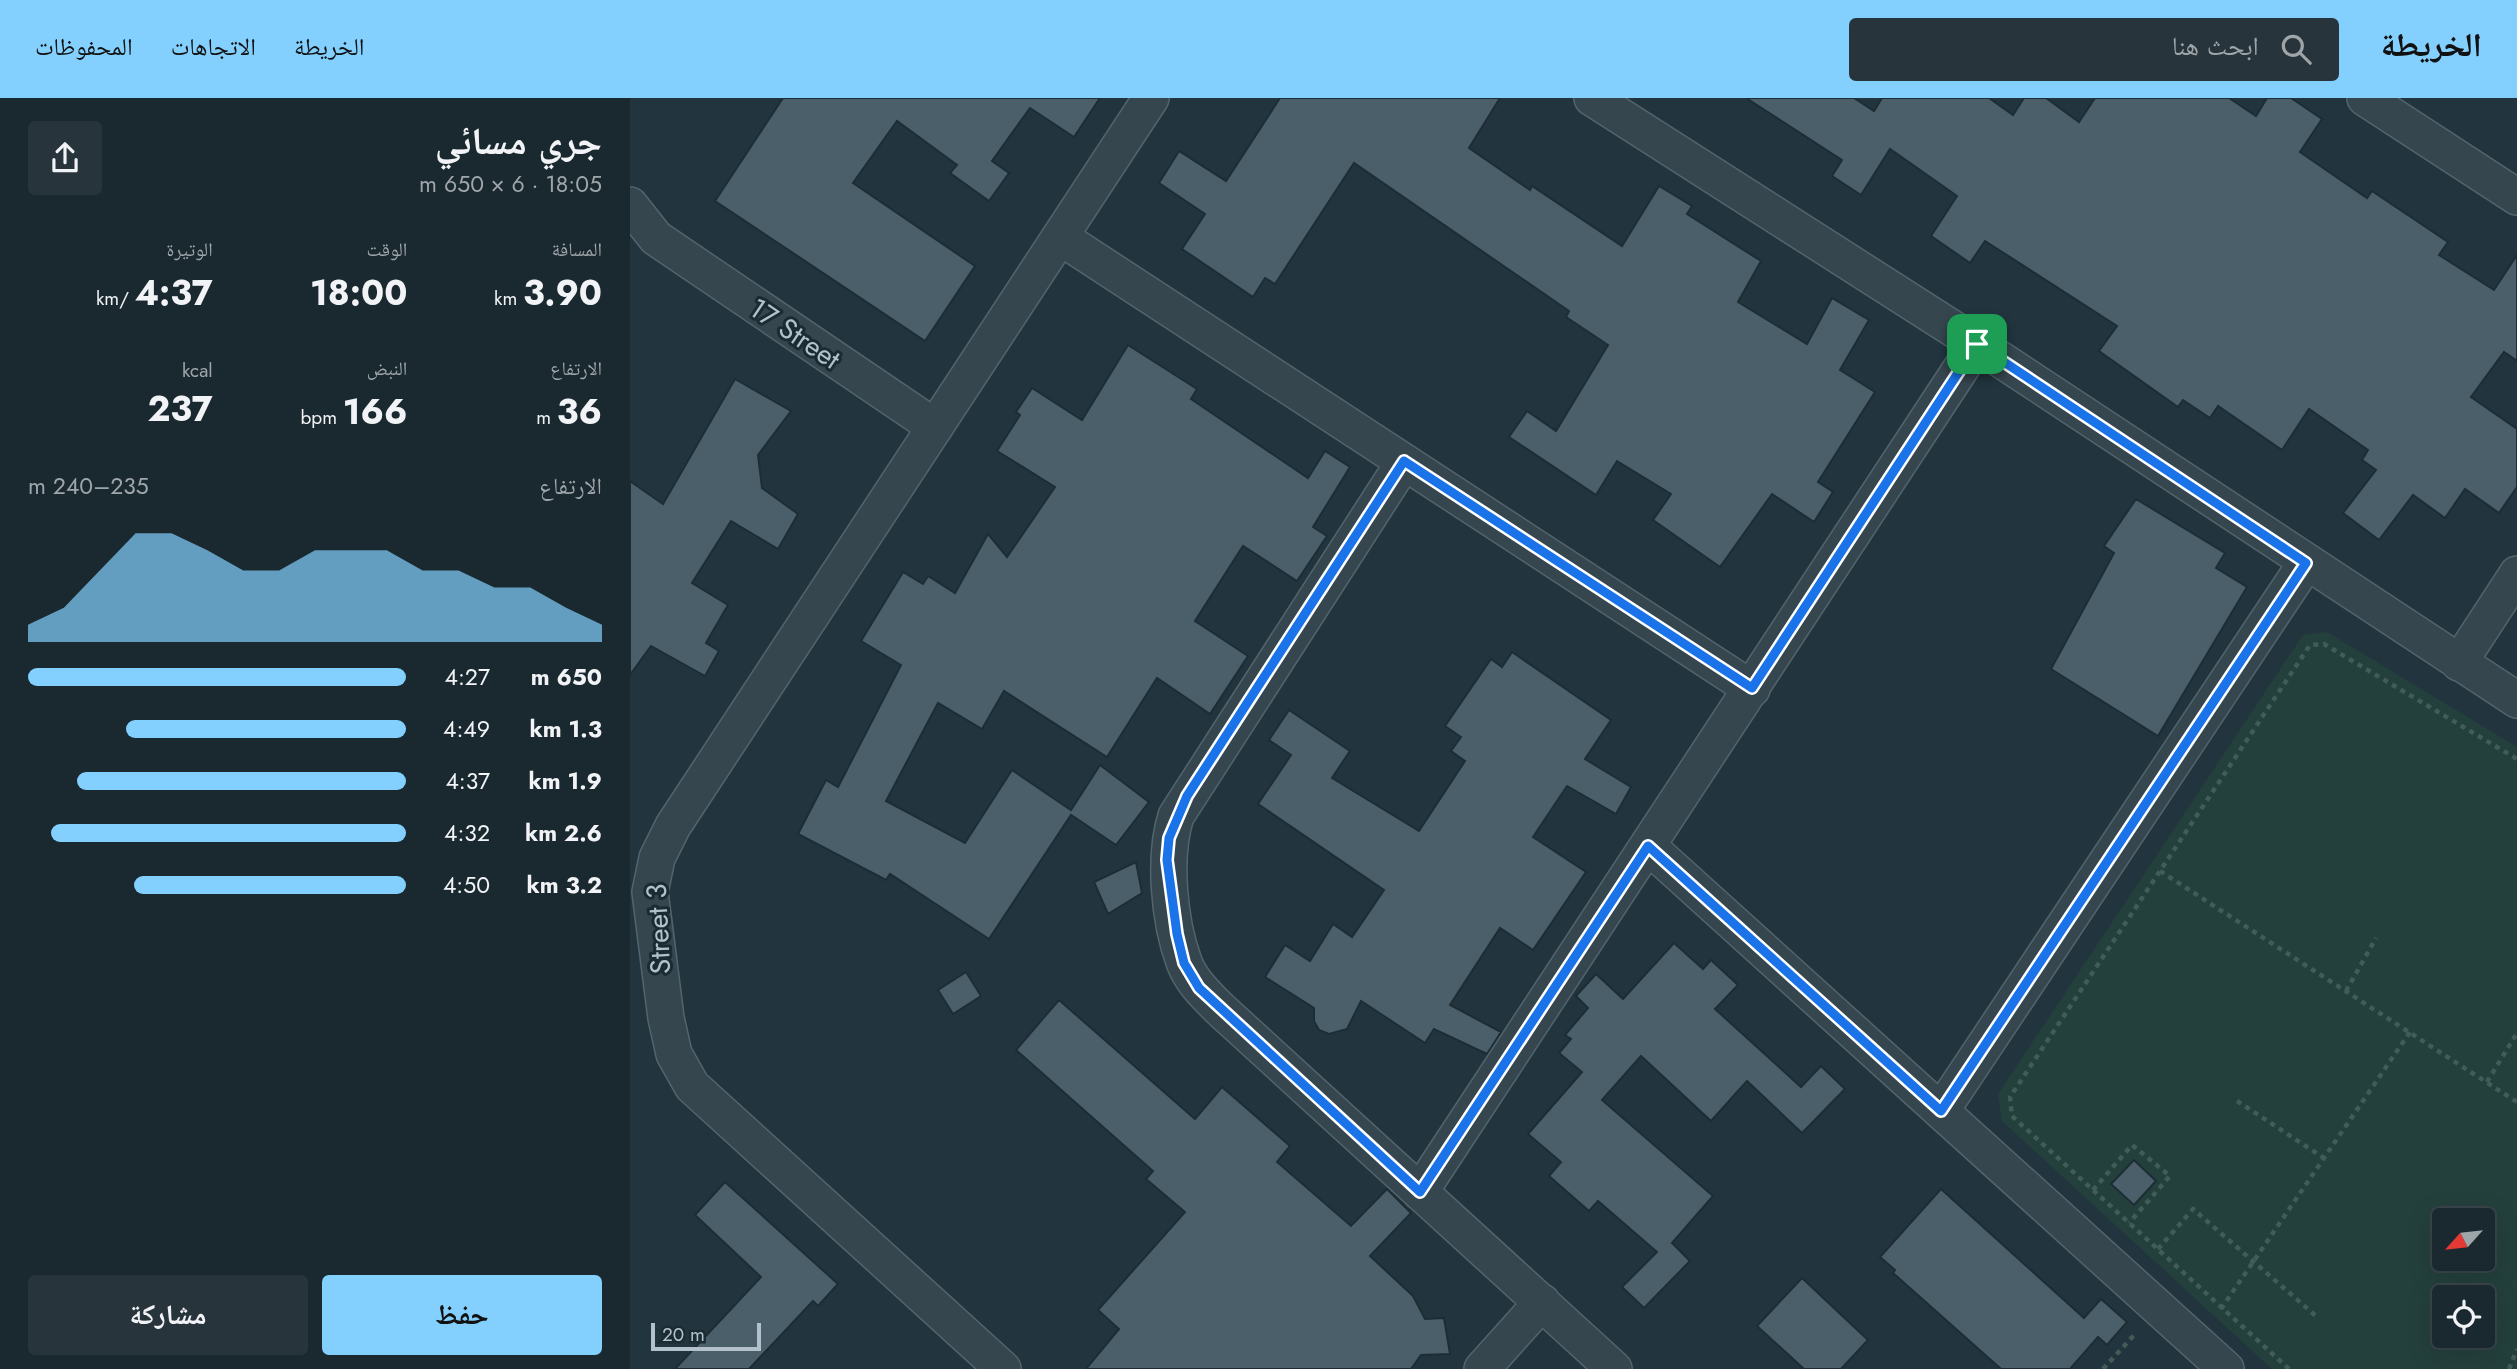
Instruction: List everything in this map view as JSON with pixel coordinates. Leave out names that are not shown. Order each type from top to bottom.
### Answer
[{"type":"street","name":"Street 3","points":[[1003,1369],[692,1086],[674,1054],[666,1018],[650,892],[657,858],[673,826],[1151,98]]},
{"type":"street","points":[[1592,98],[1635,109],[1977,344],[2517,700]]},
{"type":"street","points":[[2365,98],[2517,197]]},
{"type":"street","name":"17 Street","points":[[630,205],[643,236],[934,427]]},
{"type":"street","points":[[1060,237],[1752,688]]},
{"type":"street","points":[[1420,1192],[1977,344]]},
{"type":"street","points":[[1404,461],[1187,796],[1169,838],[1167,860],[1177,934],[1184,963],[1199,988],[1614,1369]]},
{"type":"street","points":[[1941,1111],[2306,563]]},
{"type":"street","points":[[2459,663],[2517,575]]},
{"type":"street","points":[[1648,846],[2226,1369]]},
{"type":"street","points":[[1482,1369],[1542,1302]]},
{"type":"path","points":[[2289,1369],[2012,1116],[2010,1097],[2310,645],[2324,644],[2517,759]]},
{"type":"path","points":[[2160,871],[2517,1102]]},
{"type":"path","points":[[2346,991],[2376,939]]},
{"type":"path","points":[[2198,1343],[2410,1032]]},
{"type":"path","points":[[2487,1082],[2517,1033]]},
{"type":"path","points":[[2237,1101],[2324,1158]]},
{"type":"path","points":[[2093,1189],[2132,1145],[2170,1177],[2129,1223]]},
{"type":"path","points":[[2158,1249],[2193,1209],[2316,1317]]},
{"type":"path","points":[[2103,1369],[2159,1308]]},
{"type":"path","points":[[2508,1369],[2517,1349]]},
{"type":"green space","points":[[2327,632],[2517,747],[2517,1369],[2272,1369],[2002,1121],[1998,1094],[2303,635]]},
{"type":"building","points":[[783,98],[1100,98],[1074,137],[1030,108],[992,161],[1009,173],[989,201],[950,173],[957,165],[897,121],[853,183],[975,266],[925,341],[715,201]]},
{"type":"building","points":[[1280,98],[1500,98],[1469,148],[1530,190],[1532,186],[1622,246],[1659,186],[1692,206],[1687,214],[1761,261],[1738,302],[1807,344],[1832,298],[1869,320],[1840,370],[1875,392],[1818,482],[1833,492],[1814,522],[1772,494],[1720,567],[1653,520],[1671,494],[1617,461],[1596,495],[1509,437],[1527,411],[1556,431],[1608,345],[1566,317],[1569,311],[1354,163],[1275,284],[1265,278],[1253,297],[1182,249],[1205,214],[1159,183],[1179,151],[1226,181]]},
{"type":"building","points":[[1746,98],[1854,98],[1874,111],[1882,98],[1989,98],[2013,115],[2024,98],[2046,98],[2079,122],[2095,98],[2229,98],[2256,116],[2267,98],[2291,98],[2322,119],[2300,152],[2367,198],[2372,191],[2448,242],[2439,255],[2494,290],[2517,255],[2517,361],[2504,352],[2471,397],[2517,429],[2517,487],[2499,513],[2465,489],[2445,518],[2413,495],[2379,540],[2343,513],[2376,470],[2362,460],[2368,450],[2309,409],[2282,450],[2218,406],[2210,418],[2183,400],[2178,407],[2099,351],[2117,326],[1985,241],[1970,263],[1931,236],[1957,196],[1890,149],[1861,195],[1832,176],[1842,160]]},
{"type":"building","points":[[1128,345],[1197,389],[1191,399],[1308,478],[1325,451],[1350,467],[1313,527],[1327,536],[1297,581],[1243,546],[1195,621],[1248,656],[1210,714],[1157,678],[1107,757],[1004,691],[982,729],[938,703],[886,801],[965,843],[1012,770],[1071,810],[1100,765],[1149,802],[1116,845],[1071,815],[989,939],[890,874],[886,880],[798,834],[826,780],[838,787],[901,665],[861,641],[903,572],[923,584],[928,576],[955,593],[988,534],[1007,557],[1055,487],[997,451],[1020,415],[1016,412],[1032,388],[1082,420]]},
{"type":"building","points":[[735,379],[791,411],[758,455],[762,488],[798,514],[778,549],[731,521],[692,583],[728,605],[706,643],[719,651],[705,676],[651,646],[630,675],[630,481],[663,504]]},
{"type":"building","points":[[2136,499],[2225,553],[2216,568],[2247,587],[2158,736],[2051,669],[2114,553],[2104,546]]},
{"type":"building","points":[[1512,652],[1611,720],[1585,759],[1631,787],[1616,814],[1567,786],[1533,837],[1586,872],[1533,950],[1500,928],[1450,1005],[1501,1032],[1487,1054],[1434,1029],[1425,1043],[1361,1001],[1347,1029],[1329,1034],[1319,1030],[1314,1021],[1314,1008],[1265,977],[1285,945],[1310,961],[1333,924],[1352,937],[1384,890],[1258,804],[1291,755],[1269,740],[1289,710],[1350,751],[1332,778],[1419,831],[1465,761],[1451,751],[1461,737],[1445,726],[1491,659],[1502,667]]},
{"type":"building","points":[[1136,862],[1142,893],[1108,914],[1094,882]]},
{"type":"building","points":[[1674,943],[1703,969],[1711,960],[1738,985],[1715,1009],[1801,1087],[1821,1066],[1845,1089],[1802,1133],[1747,1081],[1711,1121],[1641,1056],[1602,1100],[1713,1196],[1672,1243],[1690,1261],[1644,1308],[1622,1287],[1657,1252],[1598,1201],[1589,1211],[1549,1176],[1561,1162],[1528,1134],[1582,1072],[1559,1053],[1571,1039],[1565,1035],[1588,1008],[1576,996],[1596,974],[1623,999]]},
{"type":"building","points":[[966,972],[981,996],[953,1014],[938,990]]},
{"type":"building","points":[[1059,1000],[1195,1119],[1222,1087],[1290,1146],[1277,1162],[1351,1226],[1387,1189],[1411,1213],[1370,1256],[1413,1296],[1425,1319],[1444,1318],[1450,1354],[1421,1355],[1411,1369],[1086,1369],[1119,1329],[1098,1310],[1185,1212],[1146,1179],[1153,1171],[1016,1050]]},
{"type":"building","points":[[2134,1160],[2156,1181],[2134,1205],[2111,1184]]},
{"type":"building","points":[[725,1182],[838,1284],[818,1306],[813,1301],[749,1369],[675,1369],[761,1277],[695,1215]]},
{"type":"building","points":[[1941,1189],[2084,1318],[2101,1299],[2127,1322],[2107,1345],[2098,1337],[2070,1369],[2001,1369],[1893,1273],[1895,1270],[1880,1257]]},
{"type":"building","points":[[1802,1278],[1868,1340],[1841,1369],[1804,1369],[1757,1326]]},
{"type":"route","points":[[1977,344],[2306,563],[1941,1111],[1648,846],[1420,1192],[1199,988],[1184,963],[1177,934],[1167,860],[1169,838],[1176,816],[1187,796],[1404,461],[1752,688],[1977,344]]}]
